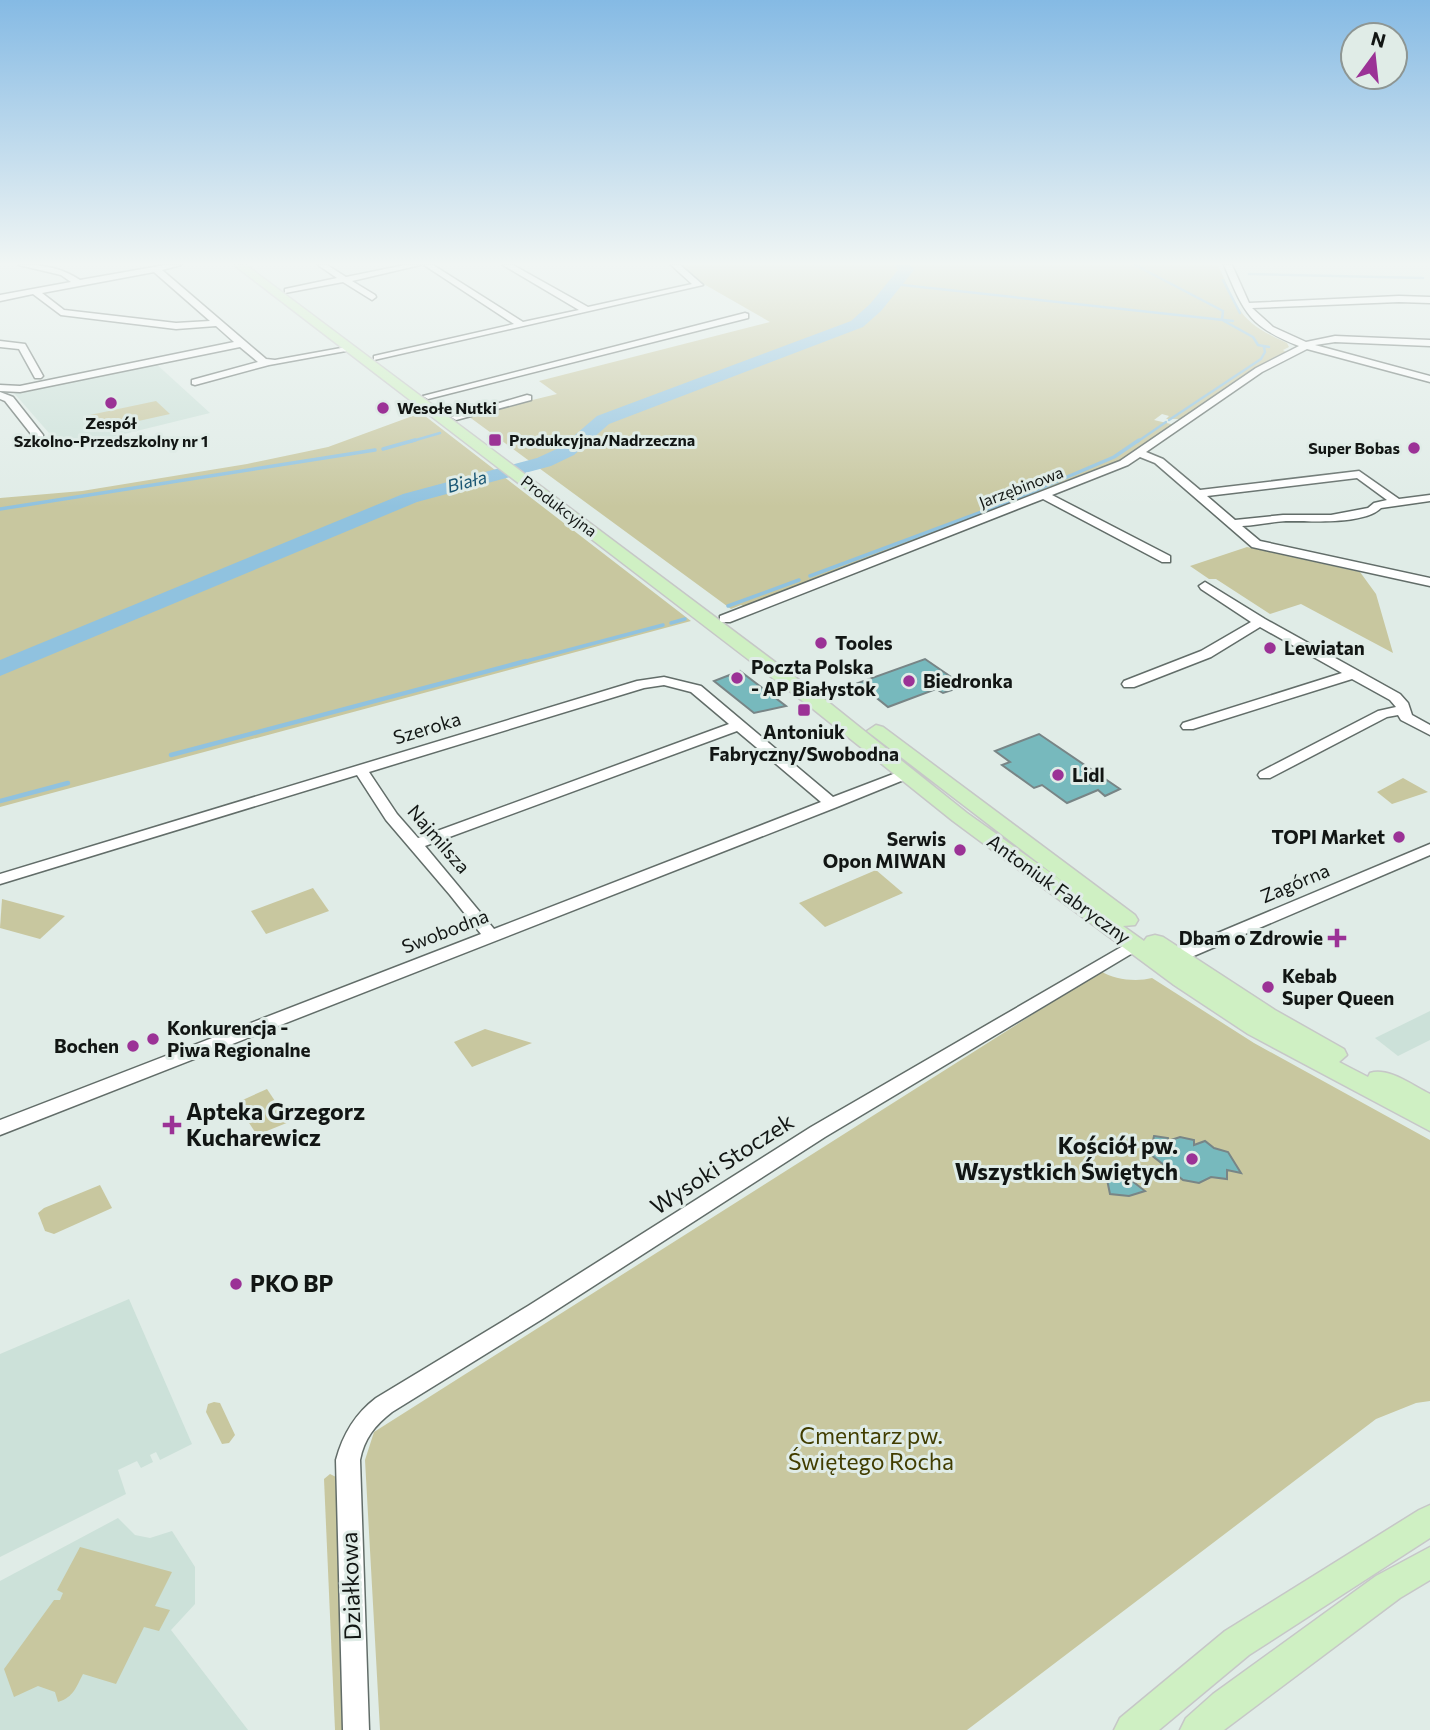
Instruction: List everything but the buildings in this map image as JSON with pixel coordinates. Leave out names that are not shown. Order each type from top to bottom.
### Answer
[{"type":"main road","name":"Produkcyjna","points":[[348,346],[718,620]]},
{"type":"main road","name":"Produkcyjna","points":[[360,346],[456,417],[518,470]]},
{"type":"main road","name":"Antoniuk Fabryczny","points":[[718,620],[1182,980],[1256,1028],[1430,1122]]},
{"type":"main road","name":"Antoniuk Fabryczny","points":[[914,770],[1176,957],[1266,1016],[1368,1074],[1430,1105]]},
{"type":"main road","points":[[1132,1730],[1237,1643],[1430,1520]]},
{"type":"main road","points":[[1198,1730],[1225,1706],[1388,1587],[1430,1562]]},
{"type":"street","points":[[19,346],[22,346],[38,376]]},
{"type":"street","points":[[0,388],[20,389],[225,346]]},
{"type":"street","points":[[247,346],[267,363]]},
{"type":"street","points":[[377,358],[431,346]]},
{"type":"street","points":[[428,396],[627,346]]},
{"type":"street","name":"Jarzębinowa","points":[[718,620],[1124,463],[1141,454],[1259,370],[1307,346]]},
{"type":"street","points":[[1311,346],[1430,379]]},
{"type":"street","points":[[195,382],[267,363],[352,349]]},
{"type":"street","points":[[0,395],[9,399],[39,437]]},
{"type":"street","points":[[456,417],[527,398]]},
{"type":"street","points":[[1141,454],[1159,461],[1253,542],[1267,548],[1430,582]]},
{"type":"street","points":[[1197,494],[1359,474],[1398,503]]},
{"type":"street","points":[[1044,495],[1166,559]]},
{"type":"street","points":[[1231,524],[1283,518],[1331,518],[1372,511],[1378,505],[1430,498]]},
{"type":"street","points":[[1205,586],[1260,622],[1395,696],[1411,721],[1430,731]]},
{"type":"street","points":[[1129,684],[1206,654],[1260,622]]},
{"type":"street","points":[[1188,726],[1353,674]]},
{"type":"street","name":"Szeroka","points":[[0,879],[359,768],[642,684],[664,681],[696,689],[832,804]]},
{"type":"street","points":[[1265,775],[1383,714],[1403,710]]},
{"type":"street","points":[[416,844],[738,725]]},
{"type":"street","name":"Najmilsza","points":[[359,768],[391,817],[491,936]]},
{"type":"street","name":"Swobodna","points":[[0,1128],[914,770]]},
{"type":"street","name":"Zagórna","points":[[1176,957],[1430,849]]},
{"type":"street","name":"Wysoki Stoczek","points":[[351,1443],[365,1420],[384,1405],[536,1312],[818,1132],[1135,944]]},
{"type":"street","name":"Działkowa","points":[[351,1443],[348,1474],[356,1730]]},
{"type":"shaded area","name":"Zespół Szkolno-Przedszkolny nr 1","points":[[154,362],[210,413],[63,449],[14,393]]},
{"type":"shaded area","points":[[1430,1011],[1430,1040],[1398,1056],[1375,1038]]},
{"type":"shaded area","points":[[129,1299],[192,1444],[160,1460],[156,1452],[150,1455],[153,1462],[141,1468],[137,1461],[118,1470],[126,1494],[0,1557],[0,1354]]},
{"type":"shaded area","points":[[118,1518],[135,1535],[150,1538],[172,1531],[195,1567],[195,1604],[171,1630],[248,1730],[0,1730],[0,1581]]},
{"type":"green space","points":[[677,346],[1289,347],[1283,350],[1287,353],[1183,419],[1166,419],[1169,416],[1162,414],[1154,420],[1175,425],[1118,462],[745,607],[741,605],[731,609],[468,416],[557,394],[539,381]]},
{"type":"green space","points":[[156,401],[170,414],[98,430],[85,416]]},
{"type":"green space","points":[[418,414],[425,416],[691,621],[0,807],[0,498],[82,491],[247,464],[328,447]]},
{"type":"green space","points":[[1247,547],[1360,572],[1376,594],[1393,653],[1301,604],[1270,614],[1216,579],[1209,579],[1190,566]]},
{"type":"green space","points":[[1403,778],[1428,792],[1392,804],[1377,792]]},
{"type":"green space","points":[[876,870],[903,893],[825,927],[799,903]]},
{"type":"green space","points":[[313,888],[329,911],[266,934],[251,911]]},
{"type":"green space","points":[[2,899],[65,916],[40,939],[0,928]]},
{"type":"green space","name":"Cmentarz pw. Świętego Rocha","points":[[1101,971],[1126,979],[1152,978],[1254,1043],[1430,1140],[1430,1401],[1416,1403],[1376,1419],[967,1730],[380,1730],[365,1460],[374,1432]]},
{"type":"green space","points":[[485,1029],[532,1043],[472,1067],[454,1042]]},
{"type":"green space","points":[[267,1089],[289,1122],[257,1135],[236,1103]]},
{"type":"green space","points":[[100,1185],[112,1208],[54,1234],[45,1231],[38,1213]]},
{"type":"green space","points":[[220,1403],[235,1435],[229,1443],[222,1444],[206,1412],[208,1404]]},
{"type":"green space","points":[[330,1474],[336,1477],[338,1482],[344,1730],[335,1730],[324,1479]]},
{"type":"green space","points":[[80,1547],[172,1572],[155,1606],[170,1610],[159,1631],[144,1627],[116,1684],[83,1674],[71,1694],[58,1702],[55,1692],[38,1686],[14,1697],[4,1669],[54,1600],[60,1600],[63,1593],[57,1590]]},
{"type":"waterway","name":"Biała","points":[[0,669],[410,498],[544,462],[568,451],[603,420],[799,346]]},
{"type":"waterway","points":[[1262,346],[1269,347]]},
{"type":"waterway","points":[[1169,420],[1261,359],[1265,352],[1264,347]]},
{"type":"waterway","points":[[1137,442],[1166,422]]},
{"type":"waterway","points":[[409,442],[440,433]]},
{"type":"waterway","points":[[383,449],[415,440]]},
{"type":"waterway","points":[[810,576],[1011,501],[1114,457],[1139,440]]},
{"type":"waterway","points":[[0,509],[375,450]]},
{"type":"waterway","points":[[728,606],[799,580]]},
{"type":"waterway","points":[[671,623],[685,619]]},
{"type":"waterway","points":[[519,663],[663,625]]},
{"type":"waterway","points":[[171,755],[526,661]]},
{"type":"waterway","points":[[0,801],[68,783]]},
{"type":"place","name":"Zespół Szkolno-Przedszkolny nr 1","points":[[111,403]]},
{"type":"place","name":"Wesołe Nutki","points":[[383,408]]},
{"type":"place","name":"Produkcyjna/Nadrzeczna","points":[[495,440]]},
{"type":"place","name":"Super Bobas","points":[[1414,448]]},
{"type":"place","name":"Tooles","points":[[821,643]]},
{"type":"place","name":"Lewiatan","points":[[1270,648]]},
{"type":"place","name":"Poczta Polska - AP Białystok","points":[[737,678]]},
{"type":"place","name":"Biedronka","points":[[909,681]]},
{"type":"place","name":"Antoniuk Fabryczny/Swobodna","points":[[804,710]]},
{"type":"place","name":"Lidl","points":[[1058,775]]},
{"type":"place","name":"TOPI Market","points":[[1399,837]]},
{"type":"place","name":"Serwis Opon MIWAN","points":[[960,850]]},
{"type":"place","name":"Dbam o Zdrowie","points":[[1337,938]]},
{"type":"place","name":"Kebab Super Queen","points":[[1268,987]]},
{"type":"place","name":"Konkurencja - Piwa Regionalne","points":[[153,1039]]},
{"type":"place","name":"Bochen","points":[[133,1046]]},
{"type":"place","name":"Apteka Grzegorz Kucharewicz","points":[[172,1125]]},
{"type":"place","name":"Kościół pw. Wszystkich Świętych","points":[[1192,1159]]},
{"type":"place","name":"PKO BP","points":[[236,1284]]}]
